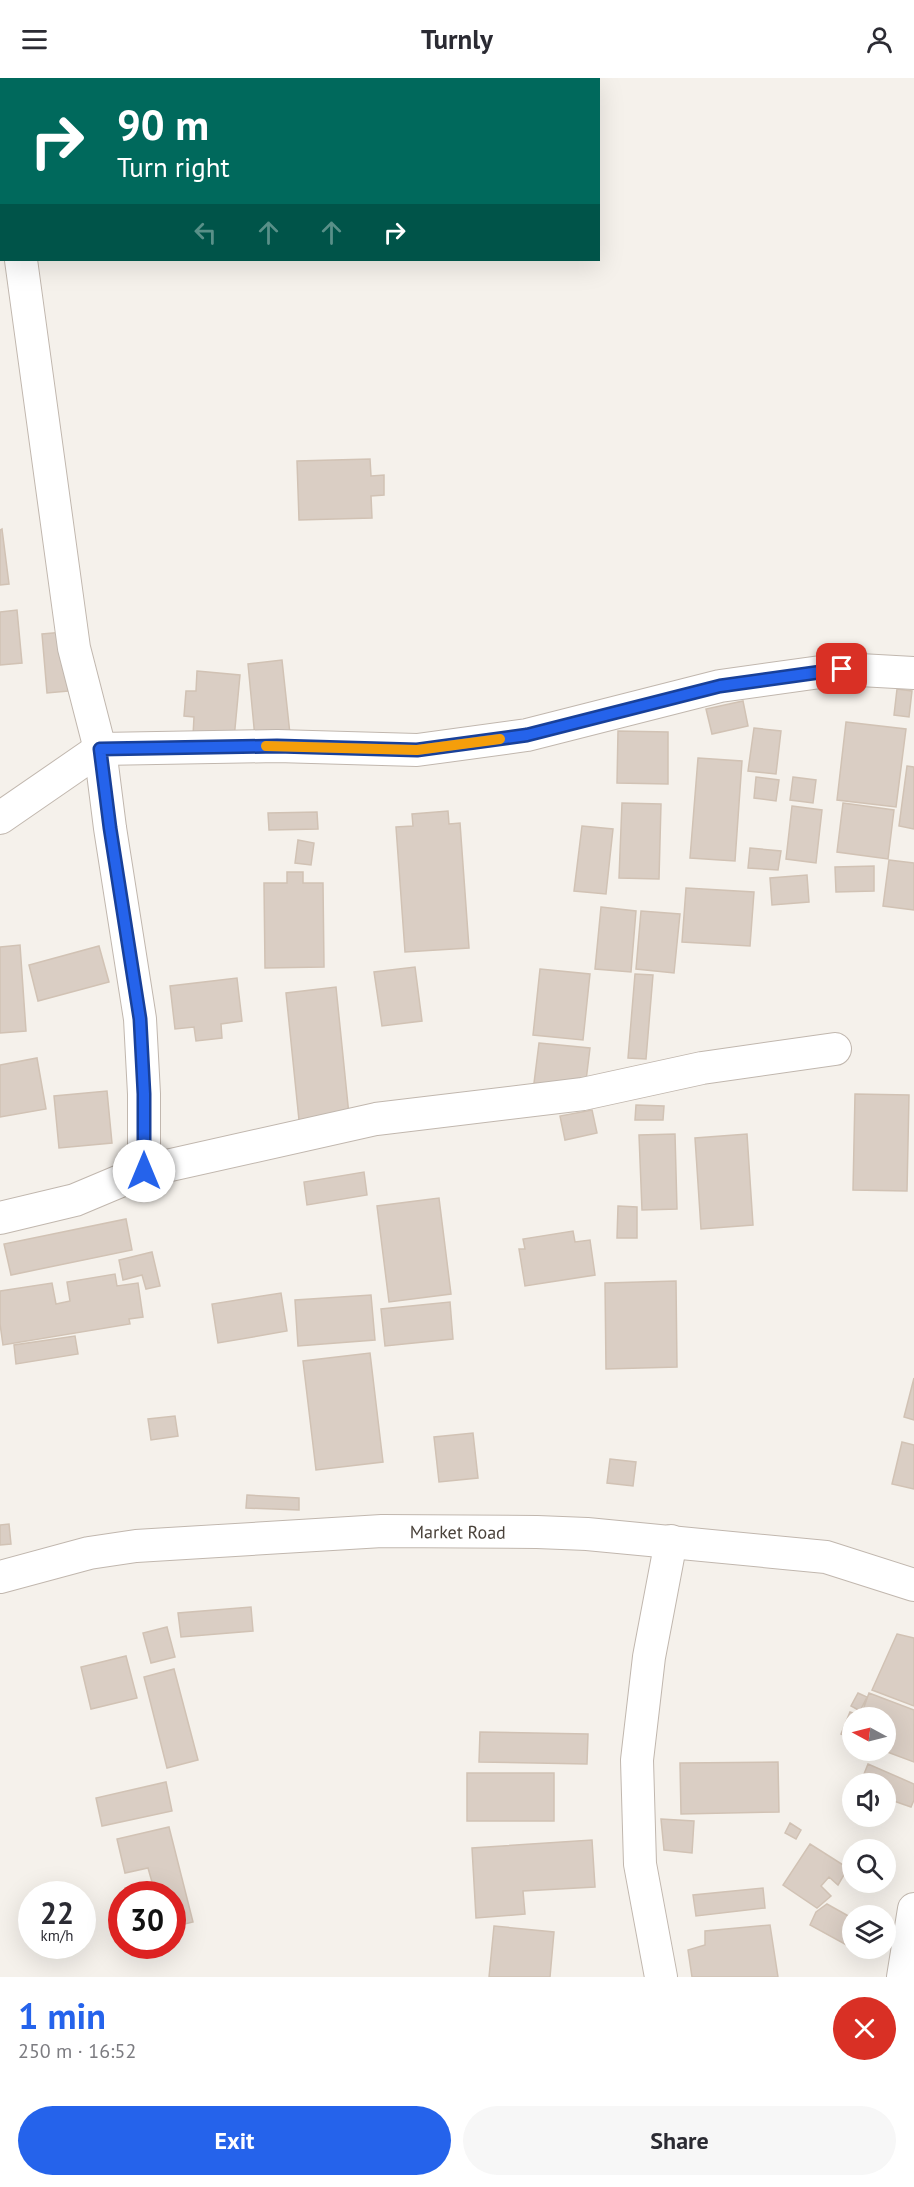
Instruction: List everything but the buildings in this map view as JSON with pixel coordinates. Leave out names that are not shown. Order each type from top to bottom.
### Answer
[{"type":"street","points":[[21,261],[13,305],[74,648],[100,749],[140,1019],[144,1094],[144,1171]]},
{"type":"street","points":[[0,818],[100,749],[277,746],[417,750],[527,735],[720,686],[842,669],[914,673]]},
{"type":"street","points":[[0,1218],[75,1200],[144,1171],[376,1119],[583,1094],[702,1068],[835,1049]]},
{"type":"street","name":"Market Road","points":[[0,1577],[89,1553],[136,1546],[382,1531],[537,1532],[671,1541],[826,1557],[914,1586]]},
{"type":"street","points":[[661,1977],[640,1864],[637,1760],[649,1657],[671,1541]]},
{"type":"street","points":[[903,1977],[914,1909]]},
{"type":"slow traffic","points":[[266,746],[417,750],[500,739]]},
{"type":"route","points":[[144,1171],[144,1094],[140,1019],[100,749],[277,746],[417,750],[527,735],[720,686],[842,669]]}]
